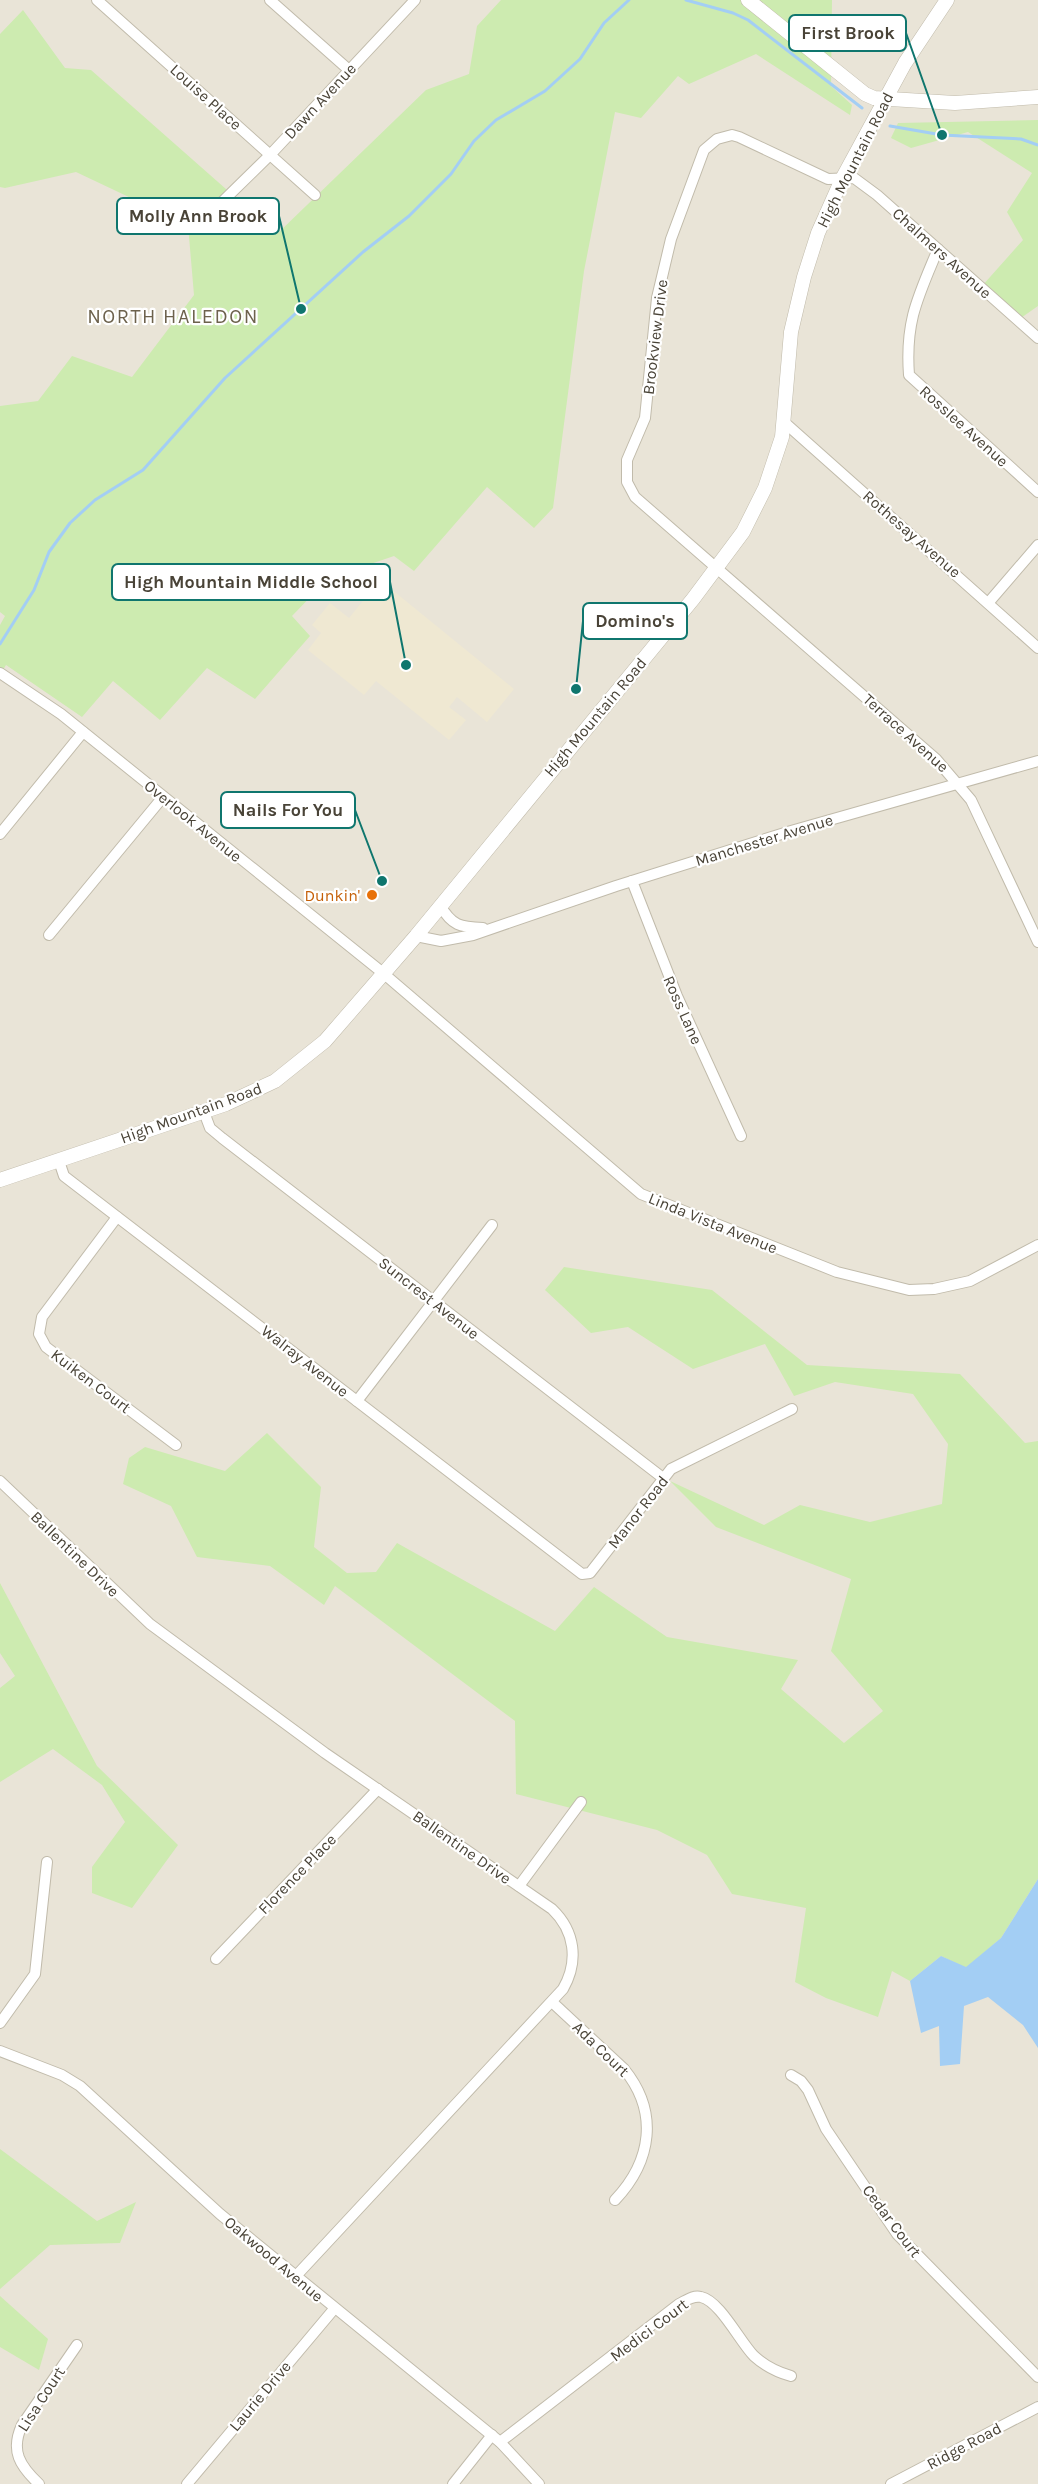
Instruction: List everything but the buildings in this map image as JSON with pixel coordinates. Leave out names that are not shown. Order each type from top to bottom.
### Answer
[{"type":"street","name":"Louise Place","points":[[97,0],[315,195]]},
{"type":"street","points":[[270,0],[349,70]]},
{"type":"street","name":"Dawn Avenue","points":[[223,201],[270,155],[415,0]]},
{"type":"street","points":[[748,0],[866,94],[885,99],[955,103],[1038,97]]},
{"type":"street","name":"High Mountain Road","points":[[0,1180],[204,1112],[259,1090],[309,1055],[325,1041],[416,936],[717,568],[743,532],[776,461],[784,422],[791,332],[814,244],[842,179],[885,99],[916,44],[947,0]]},
{"type":"street","name":"Brookview Drive","points":[[717,568],[635,497],[627,482],[628,457],[645,418],[657,298],[679,214],[704,150],[724,136],[739,137],[828,180],[842,179]]},
{"type":"street","name":"Chalmers Avenue","points":[[842,179],[854,178],[877,195],[1038,338]]},
{"type":"street","name":"Rosslee Avenue","points":[[938,249],[912,310],[907,352],[909,375],[1038,492]]},
{"type":"street","name":"Rothesay Avenue","points":[[784,422],[1038,648]]},
{"type":"street","points":[[988,602],[1038,545]]},
{"type":"street","name":"Terrace Avenue","points":[[717,568],[936,759],[960,784],[971,800],[1038,942]]},
{"type":"street","name":"Overlook Avenue","points":[[0,673],[83,732],[383,973]]},
{"type":"street","points":[[0,834],[83,732]]},
{"type":"street","name":"Manchester Avenue","points":[[416,936],[434,941],[456,940],[791,831],[1038,761]]},
{"type":"street","points":[[49,935],[163,797]]},
{"type":"street","name":"Ross Lane","points":[[632,881],[677,996],[741,1136]]},
{"type":"street","name":"Manchester Avenue","points":[[440,906],[448,920],[457,927],[492,928]]},
{"type":"street","name":"Linda Vista Avenue","points":[[383,973],[619,1177],[654,1201],[837,1272],[909,1290],[934,1289],[970,1281],[1038,1245]]},
{"type":"street","name":"Suncrest Avenue","points":[[204,1112],[210,1128],[216,1133],[663,1478]]},
{"type":"street","name":"Walray Avenue","points":[[59,1161],[64,1176],[558,1555]]},
{"type":"street","name":"Kuiken Court","points":[[117,1217],[42,1317],[39,1334],[46,1347],[176,1445]]},
{"type":"street","points":[[357,1401],[492,1225]]},
{"type":"street","name":"Manor Road","points":[[558,1555],[582,1574],[590,1573],[671,1469],[792,1409]]},
{"type":"street","name":"Ballentine Drive","points":[[0,1480],[150,1624],[378,1789],[552,1909],[566,1924],[573,1954],[570,1975],[552,2002],[296,2277]]},
{"type":"street","name":"Florence Place","points":[[216,1959],[378,1789]]},
{"type":"street","points":[[519,1886],[581,1802]]},
{"type":"street","points":[[0,2024],[35,1974],[46,1862]]},
{"type":"street","name":"Ada Court","points":[[552,2002],[624,2069],[642,2099],[646,2137],[643,2160],[632,2183],[615,2200]]},
{"type":"street","name":"Oakwood Avenue","points":[[0,2051],[52,2071],[80,2086],[220,2214],[496,2438],[539,2484]]},
{"type":"street","name":"Cedar Court","points":[[791,2075],[801,2081],[808,2090],[826,2129],[897,2234],[1038,2377]]},
{"type":"street","name":"Medici Court","points":[[496,2438],[679,2304],[694,2296],[704,2298],[719,2310],[754,2356],[775,2372],[790,2376]]},
{"type":"street","name":"Laurie Drive","points":[[187,2484],[334,2308]]},
{"type":"street","name":"Lisa Court","points":[[39,2484],[23,2469],[18,2460],[17,2439],[22,2425],[77,2345]]},
{"type":"street","name":"Ridge Road","points":[[891,2484],[1038,2407]]},
{"type":"street","points":[[453,2484],[496,2438]]},
{"type":"shaded area","points":[[0,0],[1038,0],[1038,2484],[0,2484]]},
{"type":"shaded area","points":[[380,580],[514,689],[487,722],[457,697],[449,707],[466,720],[449,740],[376,681],[364,695],[308,650],[321,633],[312,625],[330,603],[349,618]]},
{"type":"green space","points":[[501,0],[832,0],[831,86],[852,105],[850,115],[756,54],[689,84],[678,76],[641,118],[615,112],[584,271],[553,508],[534,528],[487,487],[414,571],[394,556],[347,572],[319,588],[292,616],[310,636],[255,699],[207,668],[160,720],[113,681],[82,717],[6,665],[0,675],[0,625],[5,616],[0,612],[0,406],[38,401],[72,356],[132,377],[194,295],[188,225],[76,172],[5,188],[0,187],[0,34],[23,10],[65,68],[91,70],[277,234],[426,90],[469,74],[477,26]]},
{"type":"green space","points":[[1038,120],[1038,306],[1018,320],[982,286],[1023,240],[1007,212],[1032,173],[968,132],[911,148],[891,138],[898,123]]},
{"type":"green space","points":[[564,1267],[712,1290],[807,1365],[960,1374],[1025,1443],[1038,1441],[1038,1879],[1001,1938],[966,1968],[941,1956],[910,1981],[892,1971],[878,2017],[826,1998],[795,1982],[806,1908],[732,1894],[707,1855],[657,1830],[516,1794],[515,1721],[335,1586],[324,1605],[270,1566],[197,1557],[171,1506],[123,1484],[129,1458],[145,1447],[225,1471],[267,1433],[321,1487],[314,1547],[347,1573],[376,1572],[397,1543],[555,1631],[594,1587],[667,1637],[798,1660],[781,1689],[844,1743],[883,1711],[831,1651],[851,1579],[716,1527],[670,1481],[764,1525],[800,1505],[870,1522],[942,1504],[948,1444],[913,1394],[835,1382],[794,1396],[765,1344],[693,1369],[628,1327],[591,1333],[545,1290]]},
{"type":"green space","points":[[0,1583],[97,1766],[178,1845],[132,1908],[92,1893],[92,1867],[125,1822],[102,1785],[53,1749],[0,1782],[0,1688],[15,1676],[0,1653]]},
{"type":"green space","points":[[0,2149],[97,2221],[136,2202],[120,2243],[50,2245],[0,2289]]},
{"type":"green space","points":[[0,2296],[48,2339],[39,2370],[0,2347]]},
{"type":"water","points":[[1038,1879],[1038,2048],[1023,2025],[988,1997],[964,2006],[960,2064],[940,2066],[939,2026],[921,2033],[910,1981],[941,1956],[966,1967],[1001,1938]]},
{"type":"waterway","points":[[0,644],[34,590],[49,552],[70,523],[95,500],[143,470],[225,378],[363,252],[409,216],[451,174],[474,141],[496,120],[545,91],[580,59],[604,23],[629,0]]},
{"type":"waterway","points":[[686,0],[733,13],[748,20],[862,108]]},
{"type":"waterway","points":[[890,126],[942,135],[1021,139],[1038,145]]},
{"type":"place","name":"First Brook","points":[[942,135]]},
{"type":"place","name":"Molly Ann Brook","points":[[301,309]]},
{"type":"place","name":"High Mountain Middle School","points":[[406,665]]},
{"type":"place","name":"Domino's","points":[[576,689]]},
{"type":"place","name":"Nails For You","points":[[382,881]]},
{"type":"place","name":"Dunkin'","points":[[372,895]]},
{"type":"district","name":"NORTH HALEDON","points":[[173,316]]}]
